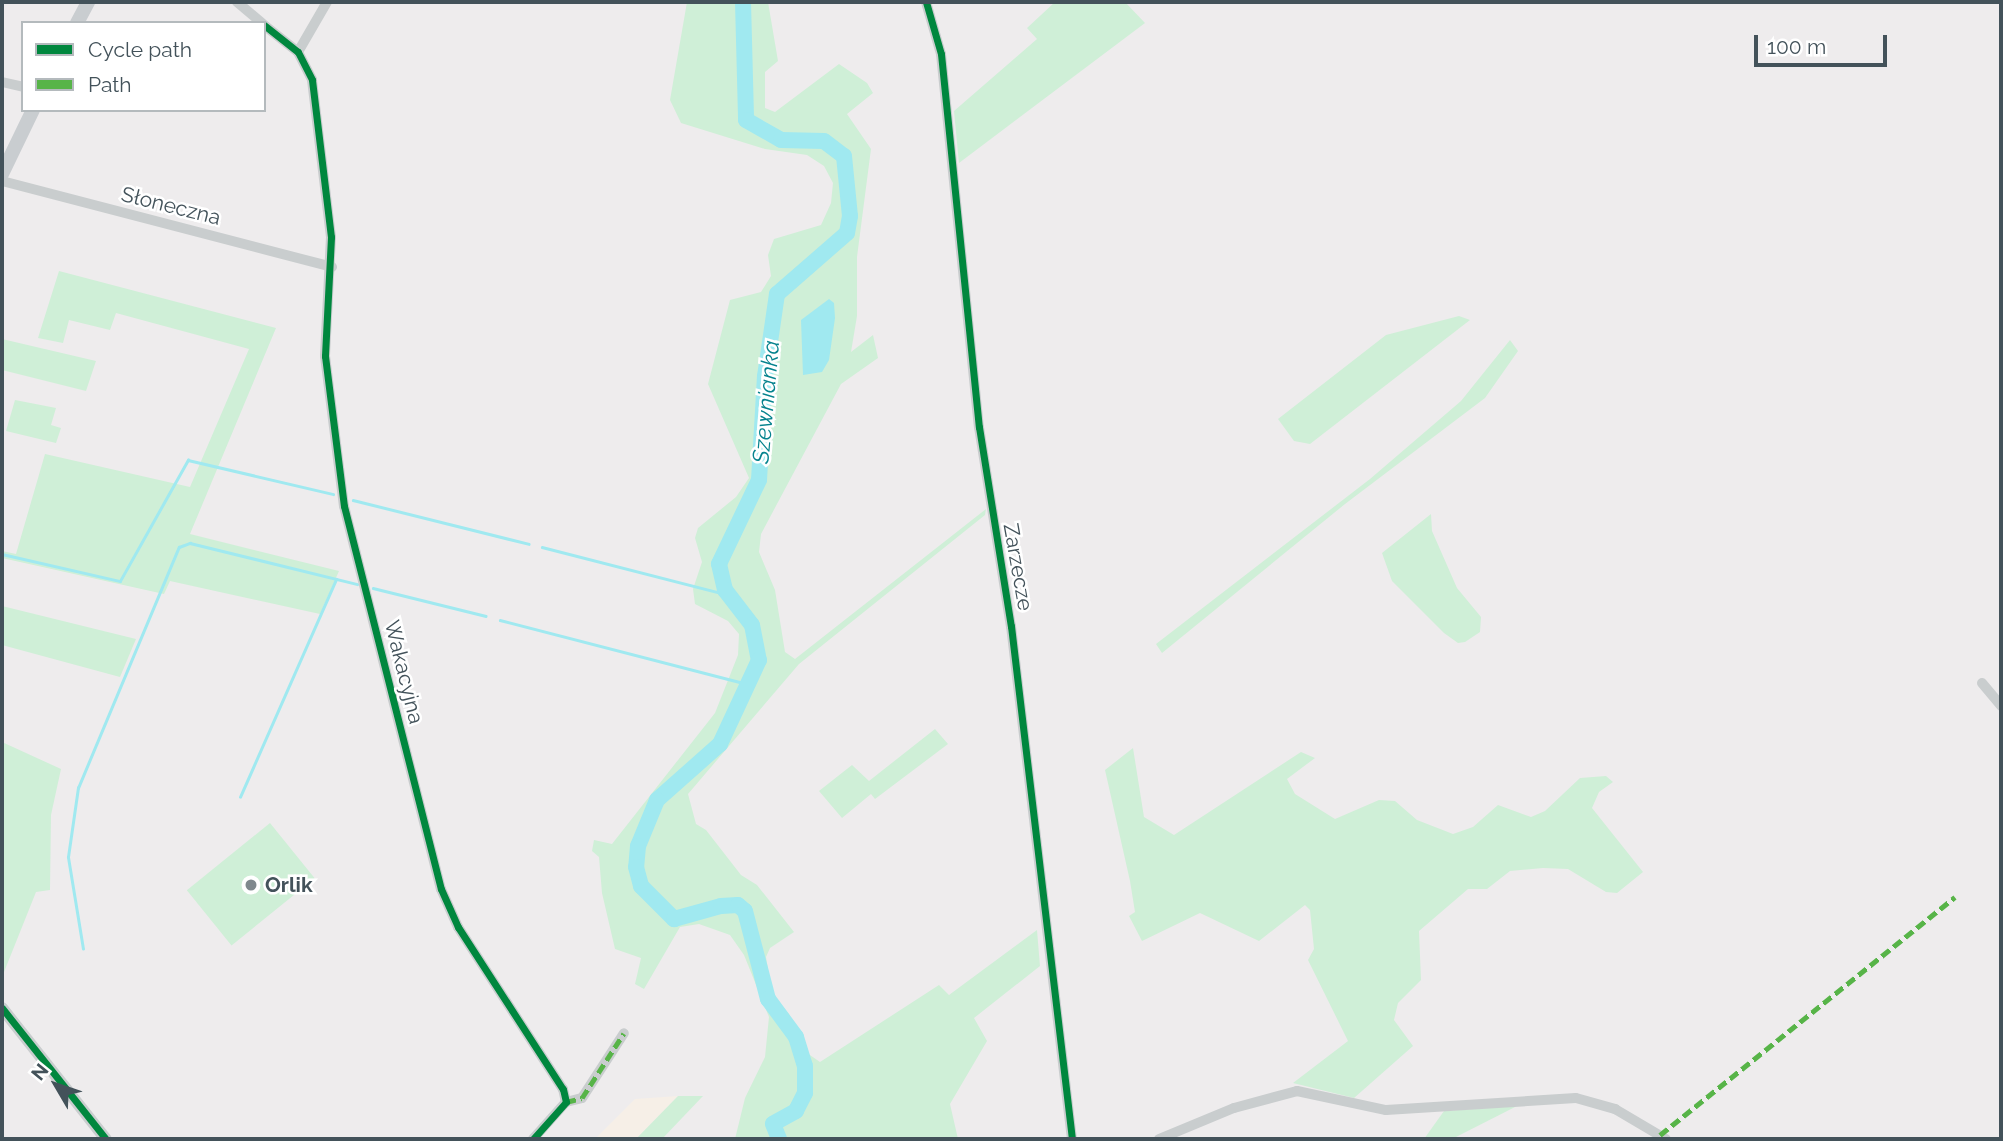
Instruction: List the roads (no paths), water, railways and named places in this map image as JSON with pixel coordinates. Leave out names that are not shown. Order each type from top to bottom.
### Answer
[{"type":"main road","points":[[78,21],[88,2]]},
{"type":"main road","points":[[2,174],[32,112]]},
{"type":"street","points":[[237,2],[259,21]]},
{"type":"street","points":[[266,26],[298,52],[327,2]]},
{"type":"street","name":"Zarzecze","points":[[926,2],[942,54],[979,426],[1014,642],[1072,1139]]},
{"type":"street","name":"Wakacyjna","points":[[298,52],[312,80],[322,166],[332,267],[325,356],[344,506],[441,889],[458,927],[553,1069],[566,1102]]},
{"type":"street","points":[[2,82],[21,87]]},
{"type":"street","name":"Słoneczna","points":[[2,181],[332,267]]},
{"type":"street","points":[[1982,683],[2001,706]]},
{"type":"street","points":[[2,1008],[106,1139]]},
{"type":"street","points":[[533,1139],[566,1102],[582,1098],[624,1033]]},
{"type":"street","points":[[1159,1139],[1234,1108],[1297,1091],[1386,1110],[1576,1098],[1615,1109],[1665,1139]]},
{"type":"water","points":[[829,299],[834,303],[835,318],[829,360],[822,372],[803,375],[801,320]]},
{"type":"waterway","name":"Szewnianka","points":[[743,2],[746,120],[781,140],[824,141],[844,156],[850,216],[847,233],[777,294],[765,376],[759,480],[719,564],[725,590],[752,625],[759,660],[720,744],[657,800],[638,846],[636,867],[641,886],[674,919],[721,906],[738,905],[745,911],[768,999],[796,1037],[805,1066],[805,1093],[796,1111],[773,1124],[779,1139]]},
{"type":"waterway","points":[[2,554],[120,581],[188,460],[333,494]]},
{"type":"waterway","points":[[353,500],[529,544]]},
{"type":"waterway","points":[[83,949],[68,857],[78,788],[179,547],[190,543],[357,584]]},
{"type":"waterway","points":[[542,547],[729,595]]},
{"type":"waterway","points":[[240,797],[336,579]]},
{"type":"waterway","points":[[373,588],[486,616]]},
{"type":"waterway","points":[[500,620],[747,684]]},
{"type":"place","name":"Orlik","points":[[251,885]]}]
